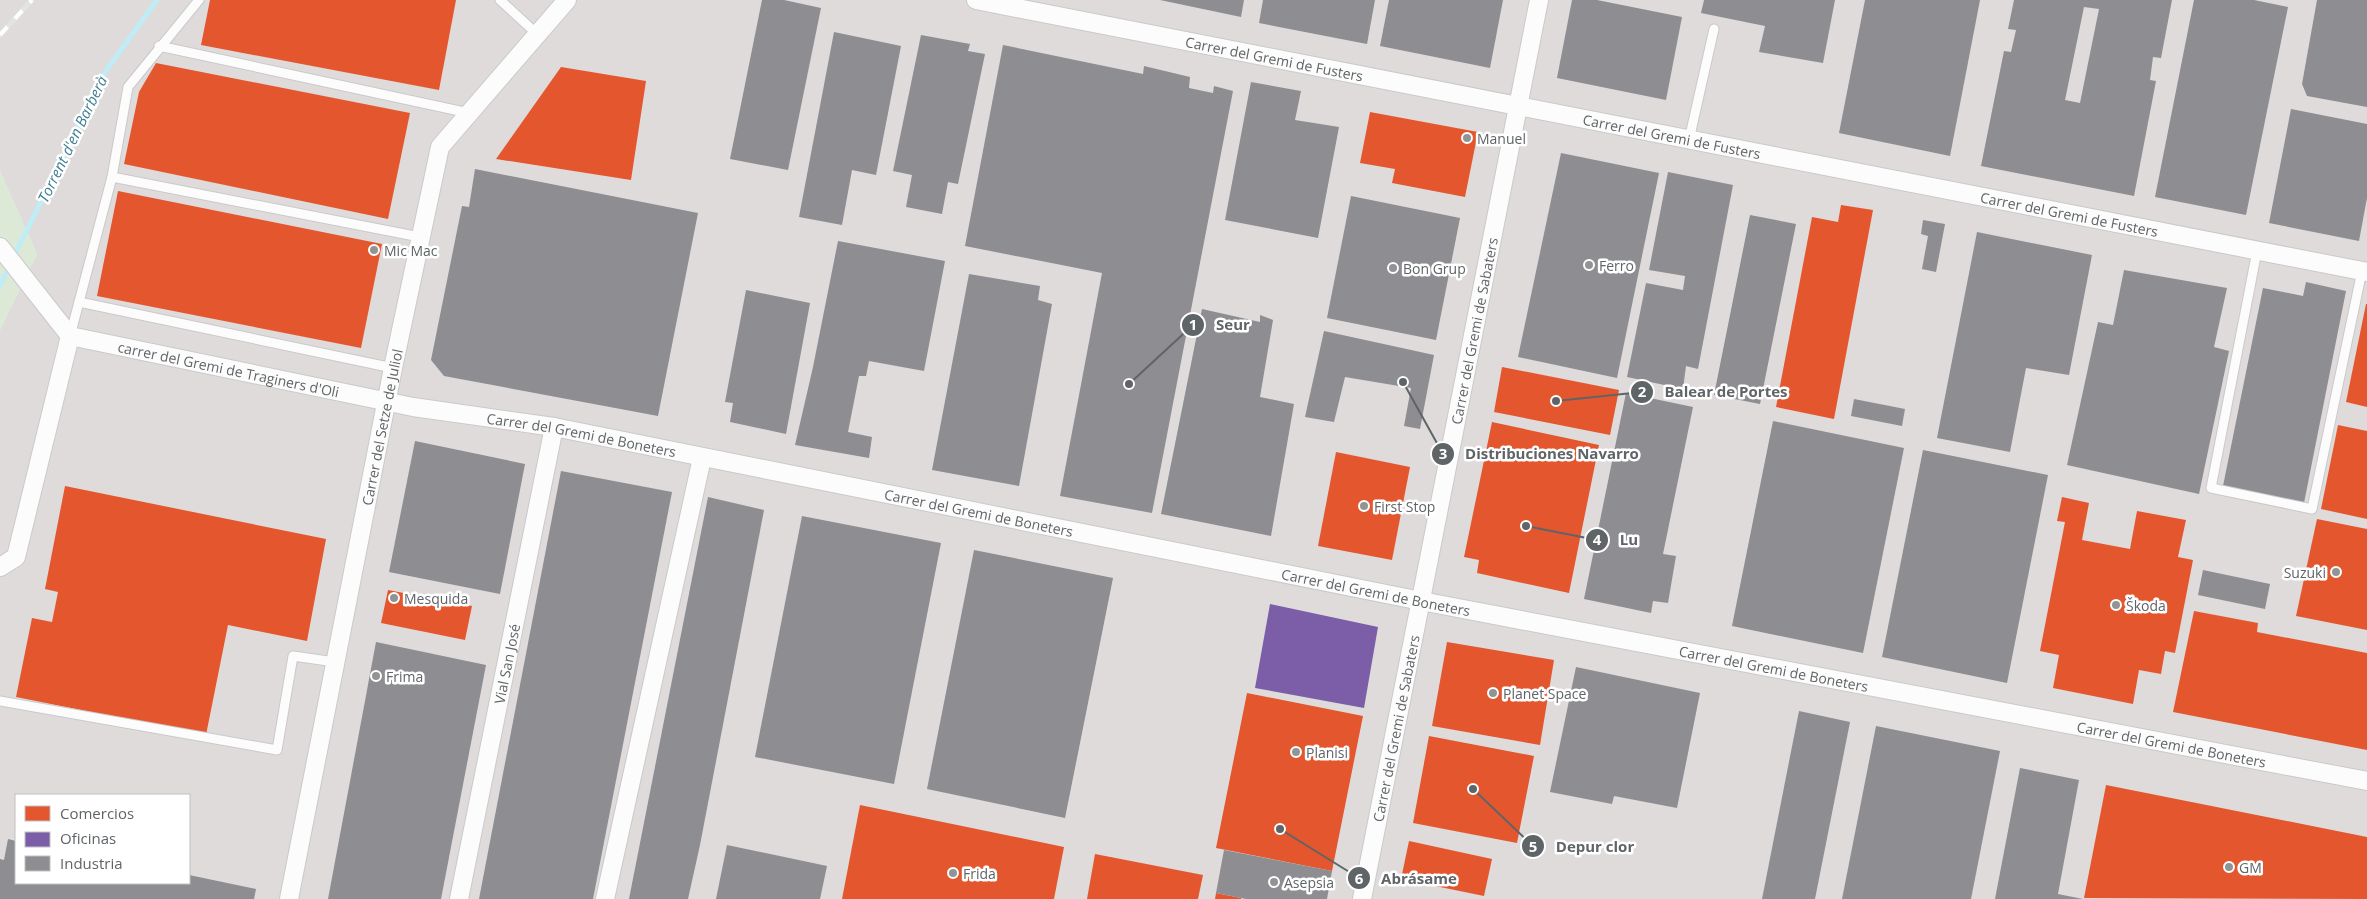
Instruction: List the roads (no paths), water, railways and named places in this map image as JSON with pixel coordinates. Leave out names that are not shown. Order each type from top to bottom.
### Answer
[{"type":"street","name":"Carrer del Setze de Juliol","points":[[288,899],[393,368],[440,146],[567,0]]},
{"type":"street","name":"Carrer del Gremi de Fusters","points":[[976,0],[2364,272]]},
{"type":"street","name":"Carrer del Gremi de Sabaters","points":[[1362,899],[1539,0]]},
{"type":"street","points":[[0,247],[70,336],[16,557],[0,566]]},
{"type":"street","name":"carrer del Gremi de Traginers d'Oli","points":[[70,336],[387,401]]},
{"type":"street","name":"Carrer del Gremi de Boneters","points":[[387,401],[554,427],[1421,601],[2367,781]]},
{"type":"street","name":"Vial San José","points":[[459,899],[554,427]]},
{"type":"street","points":[[606,899],[702,458]]},
{"type":"lane","points":[[70,336],[112,177],[128,87],[159,46],[199,0]]},
{"type":"lane","points":[[500,0],[537,34]]},
{"type":"lane","points":[[1689,140],[1714,29]]},
{"type":"lane","points":[[159,46],[469,113]]},
{"type":"lane","points":[[112,177],[420,238]]},
{"type":"lane","points":[[2258,251],[2211,488],[2312,509],[2364,272]]},
{"type":"lane","points":[[79,302],[393,368]]},
{"type":"lane","points":[[0,701],[277,750],[293,656],[336,662]]},
{"type":"waterway","name":"Torrent d'en Barberà","points":[[13,258],[105,72],[157,0]]},
{"type":"waterway","name":"Torrent d'en Barberà","points":[[0,286],[9,266]]},
{"type":"railway","points":[[0,35],[32,0]]},
{"type":"place","name":"Manuel","points":[[1467,138]]},
{"type":"place","name":"Mic Mac","points":[[374,250]]},
{"type":"place","name":"Ferro","points":[[1589,265]]},
{"type":"place","name":"Bon Grup","points":[[1393,268]]},
{"type":"place","name":"Distribuciones Navarro","points":[[1403,382]]},
{"type":"place","name":"Seur","points":[[1129,384]]},
{"type":"place","name":"Balear de Portes","points":[[1556,401]]},
{"type":"place","name":"First Stop","points":[[1364,506]]},
{"type":"place","name":"Lu","points":[[1526,526]]},
{"type":"place","name":"Suzuki","points":[[2336,572]]},
{"type":"place","name":"Mesquida","points":[[394,598]]},
{"type":"place","name":"Škoda","points":[[2116,605]]},
{"type":"place","name":"Frima","points":[[376,676]]},
{"type":"place","name":"Planet Space","points":[[1493,693]]},
{"type":"place","name":"Planisi","points":[[1296,752]]},
{"type":"place","name":"Depur clor","points":[[1473,789]]},
{"type":"place","name":"Abrásame","points":[[1280,829]]},
{"type":"place","name":"GM","points":[[2229,867]]},
{"type":"place","name":"Frida","points":[[953,873]]},
{"type":"place","name":"Asepsia","points":[[1274,882]]}]
